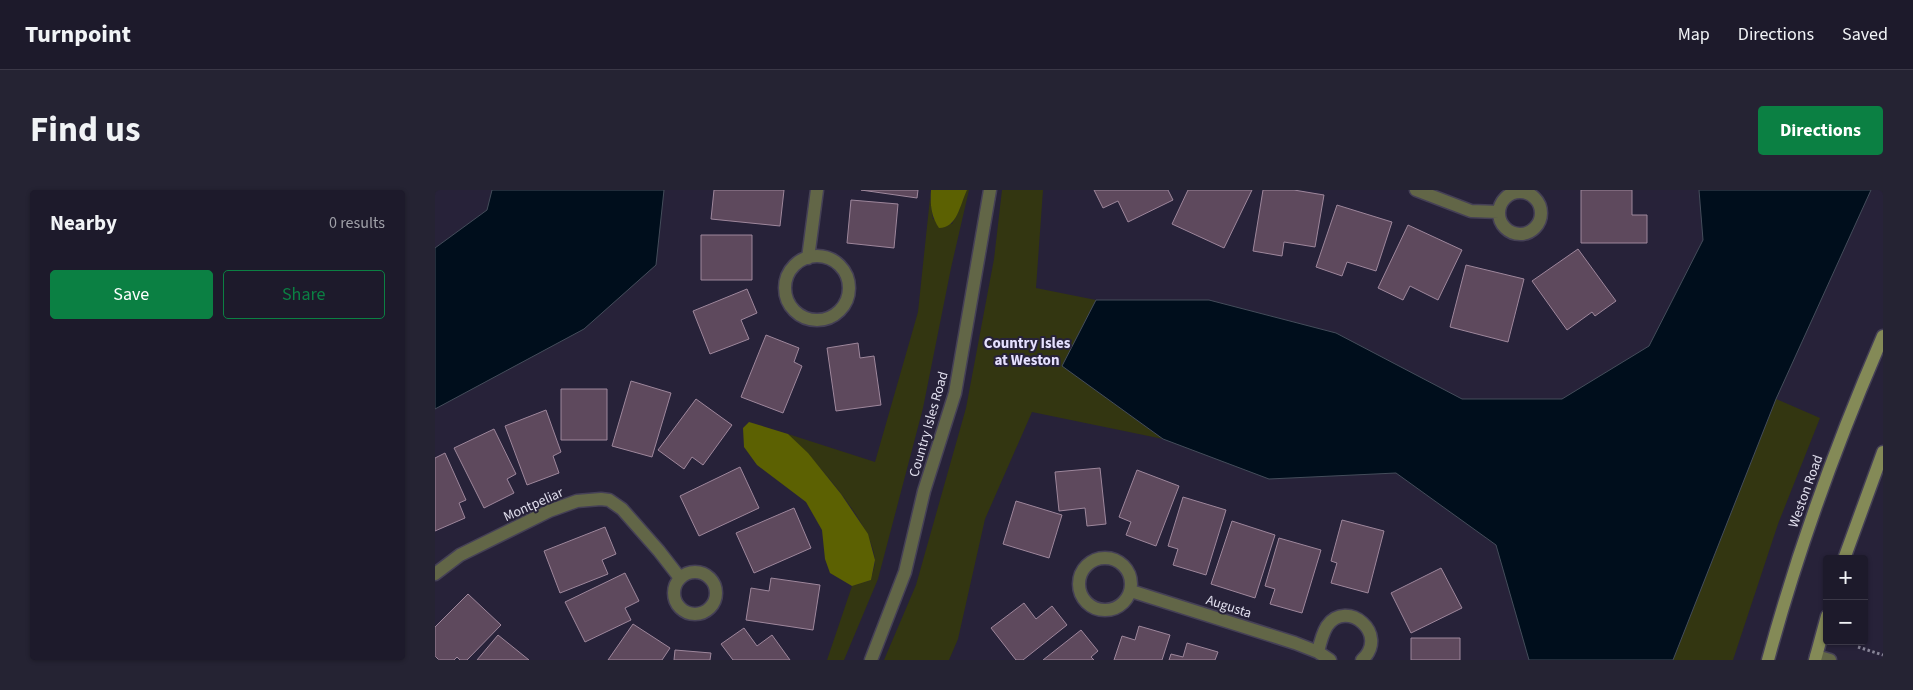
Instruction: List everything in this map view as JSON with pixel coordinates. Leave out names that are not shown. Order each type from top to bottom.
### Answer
[{"type":"main road","name":"Weston Road","points":[[1768,660],[1797,558],[1829,467],[1883,336]]},
{"type":"main road","points":[[1845,555],[1883,452]]},
{"type":"main road","points":[[1815,658],[1823,630]]},
{"type":"street","points":[[808,258],[817,190]]},
{"type":"street","name":"Country Isles Road","points":[[871,660],[905,572],[924,491],[955,393],[990,190]]},
{"type":"street","points":[[1416,190],[1471,210],[1499,212]]},
{"type":"street","points":[[819,256],[830,259],[840,265],[846,274],[849,296],[844,306],[836,314],[826,319],[806,319],[798,314],[786,297],[785,287],[792,269],[799,262],[808,258],[819,256]]},
{"type":"street","name":"Montpeliar","points":[[435,574],[460,555],[549,511],[577,501],[601,499],[609,500],[622,509],[659,551],[679,578]]},
{"type":"street","points":[[1102,557],[1113,558],[1129,570],[1132,580],[1131,591],[1127,600],[1118,607],[1108,610],[1098,609],[1089,604],[1082,596],[1079,587],[1080,576],[1085,567],[1093,561],[1102,557]]},
{"type":"street","name":"Augusta","points":[[1131,591],[1295,643],[1318,652],[1329,660]]},
{"type":"street","points":[[1318,652],[1327,625],[1334,619],[1343,616],[1353,617],[1364,622],[1369,629],[1371,638],[1371,647],[1362,660]]},
{"type":"street","points":[[1815,658],[1830,660]]},
{"type":"path","points":[[1858,647],[1883,655]]},
{"type":"green space","points":[[967,190],[969,190],[951,268],[923,408],[878,579],[844,660],[827,660],[852,586],[871,580],[875,561],[872,546],[865,529],[841,493],[788,434],[875,462],[918,312],[930,198],[933,219],[952,224]]},
{"type":"green space","points":[[1002,190],[1043,190],[1036,288],[1096,300],[1063,366],[1163,439],[1032,412],[985,519],[958,639],[949,660],[884,660],[916,585],[966,408],[994,259]]},
{"type":"green space","points":[[1776,399],[1820,418],[1778,524],[1733,660],[1670,660]]},
{"type":"shaded area","points":[[931,190],[967,190],[957,215],[945,227],[939,228],[934,219],[931,205]]},
{"type":"shaded area","points":[[749,422],[788,434],[808,453],[841,494],[868,534],[875,560],[871,580],[852,586],[830,573],[825,559],[822,530],[806,502],[757,465],[744,447],[743,428]]},
{"type":"water","points":[[492,190],[664,190],[656,265],[584,329],[435,409],[435,248],[487,210]]},
{"type":"water","points":[[1699,190],[1871,190],[1776,399],[1673,660],[1529,660],[1496,545],[1396,473],[1269,479],[1163,439],[1062,366],[1096,300],[1209,300],[1336,333],[1462,399],[1562,399],[1649,346],[1703,240]]},
{"type":"building","points":[[714,190],[784,190],[780,226],[711,219]]},
{"type":"building","points":[[861,190],[918,190],[917,198]]},
{"type":"building","points":[[1094,190],[1168,190],[1173,200],[1128,222],[1118,201],[1103,208]]},
{"type":"building","points":[[1188,190],[1252,190],[1224,248],[1172,224]]},
{"type":"building","points":[[1263,190],[1294,190],[1324,195],[1315,247],[1284,242],[1282,256],[1253,251]]},
{"type":"building","points":[[1581,190],[1632,190],[1632,215],[1647,215],[1647,243],[1581,243]]},
{"type":"building","points":[[851,200],[898,204],[894,248],[847,243]]},
{"type":"building","points":[[1337,205],[1392,222],[1376,271],[1347,262],[1342,276],[1316,267]]},
{"type":"building","points":[[1408,225],[1462,250],[1438,300],[1410,286],[1403,300],[1378,288]]},
{"type":"building","points":[[701,235],[752,235],[752,280],[701,280]]},
{"type":"building","points":[[1578,249],[1616,301],[1595,316],[1592,312],[1567,330],[1532,281]]},
{"type":"building","points":[[1466,265],[1524,279],[1508,342],[1450,327]]},
{"type":"building","points":[[747,289],[757,313],[741,320],[749,339],[710,354],[693,311]]},
{"type":"building","points":[[766,335],[799,348],[794,362],[802,366],[783,413],[741,397]]},
{"type":"building","points":[[858,343],[860,358],[874,356],[881,405],[836,411],[827,348]]},
{"type":"building","points":[[631,381],[671,393],[652,457],[612,446]]},
{"type":"building","points":[[561,389],[607,389],[607,440],[561,440]]},
{"type":"building","points":[[696,399],[732,425],[703,465],[692,457],[684,469],[658,450]]},
{"type":"building","points":[[546,410],[561,452],[553,456],[559,473],[527,485],[505,426]]},
{"type":"building","points":[[494,429],[516,474],[507,479],[514,493],[484,508],[454,448]]},
{"type":"building","points":[[445,453],[466,500],[459,503],[465,518],[435,531],[435,458]]},
{"type":"building","points":[[740,467],[759,508],[699,536],[680,496]]},
{"type":"building","points":[[1100,468],[1106,524],[1087,526],[1085,508],[1059,511],[1055,472]]},
{"type":"building","points":[[1137,470],[1179,486],[1156,546],[1126,535],[1131,522],[1119,517]]},
{"type":"building","points":[[1183,497],[1226,510],[1206,575],[1173,565],[1178,549],[1168,546]]},
{"type":"building","points":[[1016,501],[1062,515],[1049,558],[1003,544]]},
{"type":"building","points":[[794,508],[811,548],[754,573],[736,533]]},
{"type":"building","points":[[1342,520],[1384,531],[1368,593],[1331,583],[1337,563],[1331,561]]},
{"type":"building","points":[[1232,521],[1275,535],[1255,598],[1211,584]]},
{"type":"building","points":[[605,527],[616,554],[602,560],[608,574],[560,593],[544,551]]},
{"type":"building","points":[[1279,538],[1321,550],[1302,613],[1270,604],[1275,589],[1265,586]]},
{"type":"building","points":[[1441,568],[1462,608],[1411,633],[1391,593]]},
{"type":"building","points":[[625,573],[639,601],[625,608],[631,620],[585,642],[565,602]]},
{"type":"building","points":[[771,578],[820,585],[813,630],[746,620],[751,588],[769,591]]},
{"type":"building","points":[[468,594],[501,625],[467,660],[460,660],[457,657],[454,660],[439,660],[435,656],[435,627]]},
{"type":"building","points":[[1024,603],[1036,619],[1052,606],[1067,625],[1023,660],[1016,660],[991,628]]},
{"type":"building","points":[[633,624],[670,648],[662,660],[608,660]]},
{"type":"building","points":[[1139,626],[1170,635],[1162,660],[1114,660],[1122,636],[1135,640]]},
{"type":"building","points":[[744,628],[757,646],[772,635],[790,660],[733,660],[721,644]]},
{"type":"building","points":[[1081,630],[1098,651],[1091,657],[1094,660],[1043,660]]},
{"type":"building","points":[[498,635],[529,660],[477,660]]},
{"type":"building","points":[[1411,638],[1460,638],[1460,660],[1411,660]]},
{"type":"building","points":[[1187,643],[1218,652],[1215,660],[1169,660],[1171,654],[1183,657]]},
{"type":"building","points":[[675,650],[711,653],[710,660],[674,660]]},
{"type":"district","name":"Country Isles at Weston","points":[[1027,352]]}]
